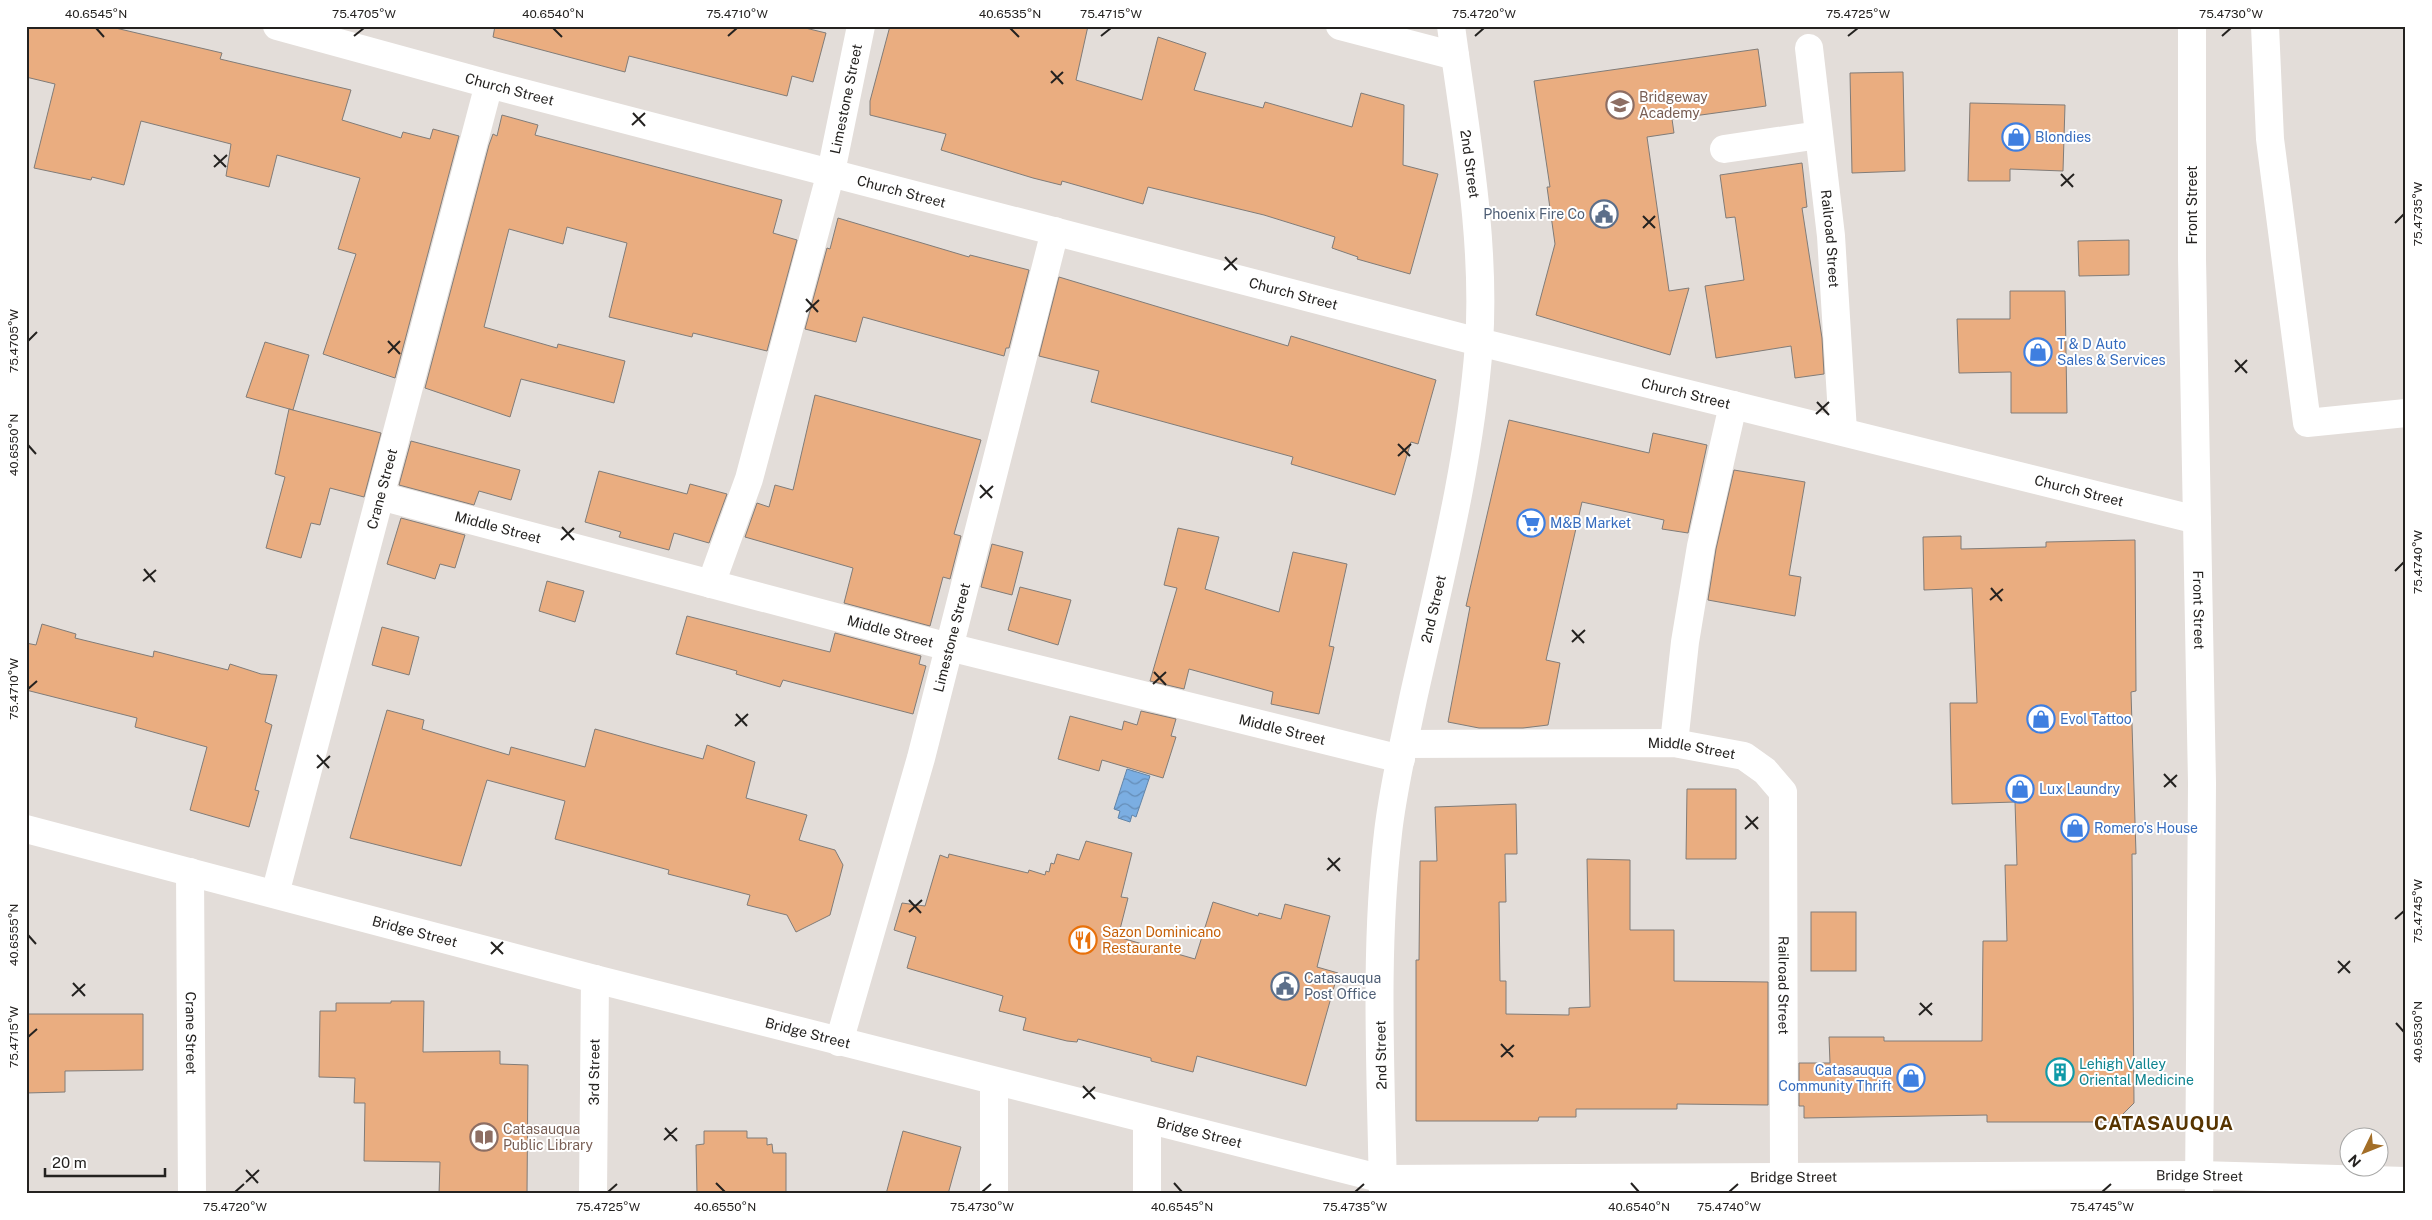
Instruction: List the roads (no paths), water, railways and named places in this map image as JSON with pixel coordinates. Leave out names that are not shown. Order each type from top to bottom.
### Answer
[{"type":"street","name":"Church Street","points":[[277,26],[489,84],[1479,342],[2197,520]]},
{"type":"street","name":"Limestone Street","points":[[711,584],[749,479],[831,172],[861,26]]},
{"type":"street","points":[[1340,26],[1455,56]]},
{"type":"street","name":"2nd Street","points":[[1383,1186],[1380,948],[1388,832],[1402,751],[1470,427],[1479,342],[1479,230],[1451,26]]},
{"type":"street","name":"Front Street","points":[[2192,26],[2192,259],[2202,783],[2199,1185]]},
{"type":"street","points":[[2265,26],[2270,139],[2307,422],[2406,413]]},
{"type":"street","name":"Railroad Street","points":[[1809,48],[1831,236],[1844,431]]},
{"type":"street","name":"Crane Street","points":[[275,894],[489,84]]},
{"type":"street","points":[[1724,149],[1819,135]]},
{"type":"street","name":"Limestone Street","points":[[839,1042],[921,758],[1055,231]]},
{"type":"street","points":[[1674,743],[1685,642],[1700,546],[1732,405]]},
{"type":"street","name":"Middle Street","points":[[380,496],[949,647],[1402,751],[1674,743],[1744,756],[1765,771],[1783,792]]},
{"type":"street","name":"Railroad Street","points":[[1772,1183],[1783,792]]},
{"type":"street","name":"Bridge Street","points":[[26,829],[595,979],[1147,1120],[1383,1186],[1772,1183],[2199,1185],[2406,1181]]},
{"type":"street","name":"Crane Street","points":[[190,872],[192,1194]]},
{"type":"street","name":"3rd Street","points":[[593,1194],[595,979]]},
{"type":"street","points":[[994,1081],[994,1194]]},
{"type":"street","points":[[1147,1120],[1147,1194]]},
{"type":"water","points":[[1127,769],[1150,776],[1136,817],[1132,815],[1130,822],[1118,818],[1120,811],[1114,809]]},
{"type":"place","name":"Bridgeway Academy","points":[[1620,105]]},
{"type":"place","name":"Blondies","points":[[2016,137]]},
{"type":"place","name":"Phoenix Fire Co","points":[[1604,214]]},
{"type":"place","name":"T & D Auto Sales & Services","points":[[2038,352]]},
{"type":"place","name":"M&B Market","points":[[1531,523]]},
{"type":"place","name":"Evol Tattoo","points":[[2041,719]]},
{"type":"place","name":"Lux Laundry","points":[[2020,789]]},
{"type":"place","name":"Romero's House","points":[[2075,828]]},
{"type":"place","name":"Sazon Dominicano Restaurante","points":[[1083,940]]},
{"type":"place","name":"Catasauqua Post Office","points":[[1285,986]]},
{"type":"place","name":"Lehigh Valley Oriental Medicine","points":[[2060,1072]]},
{"type":"place","name":"Catasauqua Community Thrift","points":[[1911,1078]]},
{"type":"place","name":"Catasauqua Public Library","points":[[484,1137]]},
{"type":"district","name":"CATASAUQUA","points":[[2164,1123]]}]
